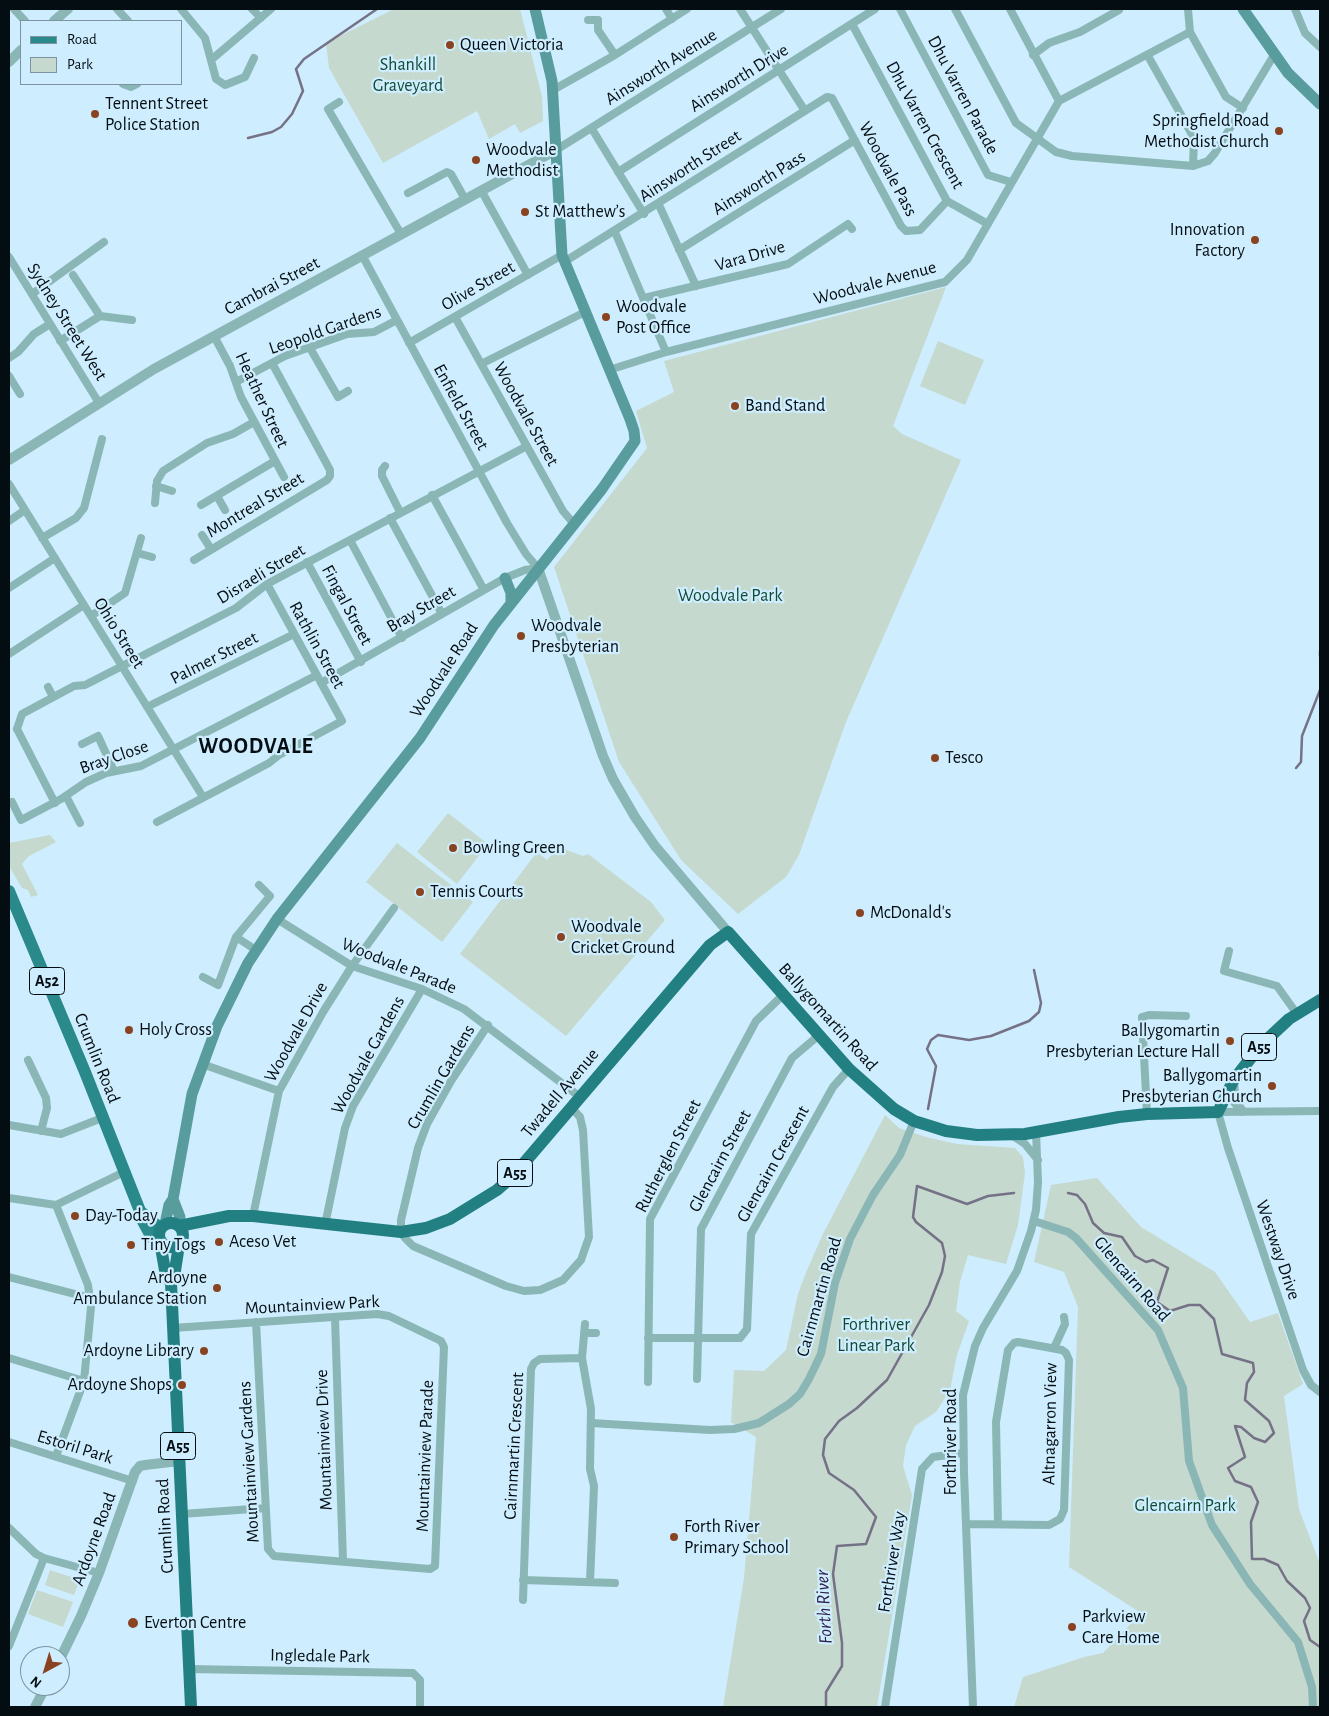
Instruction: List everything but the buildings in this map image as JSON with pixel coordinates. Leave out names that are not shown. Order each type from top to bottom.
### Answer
[{"type":"highway","name":"Ballygomartin Road","points":[[728,932],[849,1070],[894,1109],[914,1121],[946,1131],[976,1135],[1011,1135],[1119,1117],[1147,1114],[1218,1112]]},
{"type":"highway","name":"Twadell Avenue","points":[[170,1226],[211,1221],[229,1216],[253,1216],[402,1232],[426,1228],[450,1219],[497,1190],[513,1176],[710,945],[728,932]]},
{"type":"highway","name":"A55","points":[[1218,1112],[1233,1081],[1260,1046],[1297,1014],[1320,1000]]},
{"type":"highway","name":"Twadell Avenue","points":[[180,1244],[196,1230],[211,1221]]},
{"type":"highway","name":"A55","points":[[160,1242],[158,1235],[170,1226],[183,1236],[180,1244]]},
{"type":"highway","points":[[160,1242],[169,1248],[180,1244]]},
{"type":"highway","name":"Crumlin Road","points":[[160,1242],[166,1276],[171,1283]]},
{"type":"highway","name":"Crumlin Road","points":[[180,1244],[174,1277],[171,1283],[191,1707]]},
{"type":"main road","name":"Woodvale Road","points":[[170,1226],[169,1205],[174,1199],[188,1112],[202,1064],[230,997],[256,950],[277,919],[420,738],[511,602],[574,524],[635,442],[634,431],[563,259],[553,90],[535,9]]},
{"type":"main road","points":[[1243,9],[1288,73],[1320,104]]},
{"type":"main road","points":[[505,578],[511,592],[511,602]]},
{"type":"main road","name":"Crumlin Road","points":[[9,891],[140,1211],[140,1216],[152,1238],[160,1242]]},
{"type":"main road","name":"Crumlin Road","points":[[140,1211],[170,1226]]},
{"type":"street","points":[[14,9],[24,20]]},
{"type":"street","points":[[117,9],[127,20]]},
{"type":"street","points":[[182,9],[205,38],[216,79],[225,85],[245,77],[254,58]]},
{"type":"street","points":[[252,9],[260,18]]},
{"type":"street","points":[[211,60],[271,9]]},
{"type":"street","points":[[666,9],[672,19]]},
{"type":"street","points":[[553,90],[615,55],[687,9]]},
{"type":"street","points":[[740,9],[805,111]]},
{"type":"street","name":"Ainsworth Avenue","points":[[556,150],[781,9]]},
{"type":"street","name":"Ainsworth Drive","points":[[618,172],[875,9]]},
{"type":"street","name":"Dhu Varren Parade","points":[[900,9],[988,175],[1011,182]]},
{"type":"street","points":[[955,9],[1016,123],[1056,152],[1072,156],[1193,166],[1208,161],[1216,153],[1274,55]]},
{"type":"street","points":[[1010,9],[1059,101],[1148,56],[1190,32]]},
{"type":"street","points":[[1188,9],[1190,32],[1226,96],[1243,108]]},
{"type":"street","points":[[1295,9],[1305,33],[1320,47]]},
{"type":"street","points":[[1033,55],[1048,43],[1080,32],[1108,12],[1119,10]]},
{"type":"street","points":[[588,20],[598,20],[598,30],[615,55]]},
{"type":"street","name":"Dhu Varren Crescent","points":[[852,24],[947,201],[988,224]]},
{"type":"street","points":[[9,62],[20,51]]},
{"type":"street","points":[[1148,56],[1194,138],[1193,166]]},
{"type":"street","name":"Ainsworth Street","points":[[563,259],[615,232],[827,97],[832,98]]},
{"type":"street","name":"Woodvale Pass","points":[[832,98],[906,232],[920,230],[947,201]]},
{"type":"street","name":"Woodvale Avenue","points":[[609,370],[666,352],[945,282],[967,260],[1059,101]]},
{"type":"street","points":[[339,102],[328,109],[401,234]]},
{"type":"street","points":[[592,129],[644,214]]},
{"type":"street","name":"Ainsworth Pass","points":[[679,250],[855,140]]},
{"type":"street","name":"Cambrai Street","points":[[9,460],[99,403],[214,336],[556,150]]},
{"type":"street","points":[[408,193],[447,172],[451,174],[465,200]]},
{"type":"street","points":[[481,190],[528,275]]},
{"type":"street","points":[[659,205],[696,286]]},
{"type":"street","name":"Vara Drive","points":[[644,298],[788,264],[848,224],[852,229]]},
{"type":"street","points":[[615,232],[666,352]]},
{"type":"street","points":[[32,294],[104,242]]},
{"type":"street","name":"Enfield Street","points":[[362,255],[478,471],[526,554],[538,568]]},
{"type":"street","name":"Sydney Street West","points":[[9,257],[99,403]]},
{"type":"street","name":"Olive Street","points":[[409,343],[528,275],[563,259]]},
{"type":"street","points":[[72,275],[100,316]]},
{"type":"street","points":[[481,364],[585,312]]},
{"type":"street","points":[[60,341],[100,316],[132,320]]},
{"type":"street","name":"Woodvale Street","points":[[455,317],[563,511],[574,524]]},
{"type":"street","name":"Leopold Gardens","points":[[236,382],[272,362],[347,334],[374,332],[397,320]]},
{"type":"street","points":[[9,358],[18,352],[34,334],[50,324]]},
{"type":"street","name":"Heather Street","points":[[214,336],[230,366],[254,422],[284,477]]},
{"type":"street","points":[[310,348],[338,397],[348,391]]},
{"type":"street","name":"Montreal Street","points":[[194,560],[327,480],[330,476],[330,470],[272,362]]},
{"type":"street","points":[[9,376],[12,388],[20,394]]},
{"type":"street","points":[[155,504],[156,486],[159,476],[169,466],[207,443],[233,434],[254,422]]},
{"type":"street","points":[[42,538],[81,514],[86,502],[102,439]]},
{"type":"street","name":"Disraeli Street","points":[[16,729],[22,714],[236,608],[267,584],[526,446]]},
{"type":"street","points":[[87,458],[96,460]]},
{"type":"street","points":[[202,505],[275,460]]},
{"type":"street","points":[[385,466],[382,470],[382,476],[400,512]]},
{"type":"street","name":"Ohio Street","points":[[9,484],[204,797]]},
{"type":"street","points":[[156,486],[172,491]]},
{"type":"street","points":[[432,495],[484,590]]},
{"type":"street","points":[[217,496],[225,510]]},
{"type":"street","points":[[9,521],[25,510]]},
{"type":"street","points":[[390,518],[442,614]]},
{"type":"street","points":[[202,535],[211,550]]},
{"type":"street","points":[[91,616],[126,593],[141,538]]},
{"type":"street","points":[[350,540],[402,638]]},
{"type":"street","points":[[137,553],[152,558]]},
{"type":"street","points":[[9,588],[55,558]]},
{"type":"street","name":"Fingal Street","points":[[307,562],[361,662]]},
{"type":"street","name":"Bray Street","points":[[321,683],[361,662],[505,578],[525,570],[538,568]]},
{"type":"street","name":"Ballygomartin Road","points":[[538,568],[603,756],[616,785],[634,817],[655,846],[728,932]]},
{"type":"street","name":"Rathlin Street","points":[[204,797],[342,721],[267,584]]},
{"type":"street","points":[[9,654],[84,605]]},
{"type":"street","name":"Palmer Street","points":[[147,707],[294,634]]},
{"type":"street","points":[[174,750],[317,675]]},
{"type":"street","points":[[48,687],[53,698]]},
{"type":"street","points":[[9,733],[16,729],[55,803]]},
{"type":"street","points":[[82,744],[98,736],[114,771]]},
{"type":"street","name":"Bray Close","points":[[12,802],[22,820],[55,803],[86,782],[114,771],[136,769],[174,750]]},
{"type":"street","name":"Bray Close","points":[[66,796],[80,824]]},
{"type":"street","points":[[157,822],[204,797]]},
{"type":"street","points":[[203,977],[218,985],[236,937],[270,896],[258,885]]},
{"type":"street","name":"Woodvale Drive","points":[[253,1216],[279,1091],[314,1027],[352,966],[394,908]]},
{"type":"street","name":"Woodvale Parade","points":[[277,919],[352,966],[422,989],[464,1009],[488,1025],[580,1097]]},
{"type":"street","points":[[236,937],[256,950]]},
{"type":"street","points":[[1229,951],[1224,971],[1277,986],[1297,1014]]},
{"type":"street","name":"Woodvale Gardens","points":[[325,1225],[345,1128],[353,1106],[422,989]]},
{"type":"street","name":"Rutherglen Street","points":[[648,1382],[650,1219],[756,1021],[783,995]]},
{"type":"street","points":[[1147,1114],[1142,1017],[1148,1015],[1186,1016]]},
{"type":"street","name":"Crumlin Gardens","points":[[402,1232],[401,1220],[410,1179],[427,1124],[451,1081],[488,1025]]},
{"type":"street","name":"Glencairn Street","points":[[697,1378],[701,1229],[792,1058],[818,1036]]},
{"type":"street","points":[[28,1060],[45,1095],[46,1108],[42,1131]]},
{"type":"street","points":[[202,1064],[279,1091]]},
{"type":"street","name":"Glencairn Crescent","points":[[648,1338],[740,1338],[747,1329],[751,1234],[834,1087],[849,1070]]},
{"type":"street","points":[[1233,1081],[1235,1102],[1242,1111]]},
{"type":"street","points":[[36,1096],[45,1095]]},
{"type":"street","points":[[402,1232],[413,1246],[506,1286],[524,1291],[540,1290],[569,1275],[581,1260],[589,1237],[583,1130],[580,1117],[571,1107]]},
{"type":"street","name":"Ballygomartin Road","points":[[1218,1112],[1320,1111]]},
{"type":"street","name":"Westway Drive","points":[[1218,1112],[1228,1148],[1304,1370],[1311,1385],[1320,1392]]},
{"type":"street","points":[[9,1125],[61,1134],[102,1118]]},
{"type":"street","name":"Cairnmartin Road","points":[[591,1423],[710,1430],[734,1429],[759,1423],[800,1394],[810,1379],[821,1354],[835,1283],[850,1239],[873,1196],[900,1155],[914,1121]]},
{"type":"street","name":"Forthriver Road","points":[[973,1707],[963,1453],[963,1396],[968,1368],[983,1328],[1018,1271],[1034,1221],[1038,1182],[1036,1132]]},
{"type":"street","points":[[1011,1135],[1025,1144],[1038,1160]]},
{"type":"street","points":[[9,1198],[56,1205],[124,1172]]},
{"type":"street","points":[[56,1205],[88,1285],[91,1298],[84,1381],[56,1456]]},
{"type":"street","name":"Glencairn Road","points":[[1034,1221],[1061,1229],[1076,1238],[1158,1330],[1183,1388],[1189,1461],[1212,1525],[1250,1584],[1290,1629],[1298,1642],[1312,1687],[1313,1707]]},
{"type":"street","points":[[9,1277],[91,1298]]},
{"type":"street","name":"Mountainview Park","points":[[173,1328],[377,1314],[389,1316],[436,1338],[444,1347]]},
{"type":"street","points":[[966,1524],[998,1524],[996,1422],[1008,1350],[1014,1343],[1018,1342],[1054,1348],[1065,1324],[1064,1317]]},
{"type":"street","name":"Mountainview Drive","points":[[336,1318],[343,1561]]},
{"type":"street","name":"Mountainview Gardens","points":[[256,1322],[268,1549],[274,1556],[430,1569],[435,1566]]},
{"type":"street","points":[[590,1582],[594,1486],[590,1469],[591,1409],[582,1358],[584,1328],[596,1333]]},
{"type":"street","name":"Mountainview Parade","points":[[435,1566],[444,1347]]},
{"type":"street","name":"Altnagarron View","points":[[998,1524],[1054,1524],[1060,1519],[1064,1510],[1069,1360],[1066,1353],[1054,1348]]},
{"type":"street","points":[[9,1358],[84,1381]]},
{"type":"street","name":"Cairnmartin Crescent","points":[[523,1600],[531,1369],[534,1363],[540,1359],[582,1358]]},
{"type":"street","name":"Estoril Park","points":[[9,1442],[133,1481]]},
{"type":"street","name":"Forthriver Way","points":[[885,1707],[922,1469],[933,1457],[963,1453]]},
{"type":"street","name":"Ardoyne Road","points":[[66,1646],[82,1616],[100,1573],[140,1466],[179,1461]]},
{"type":"street","points":[[182,1514],[266,1508]]},
{"type":"street","points":[[9,1528],[36,1554],[44,1558],[100,1573]]},
{"type":"street","points":[[9,1646],[44,1558]]},
{"type":"street","points":[[523,1580],[615,1583]]},
{"type":"street","points":[[9,1619],[18,1623]]},
{"type":"street","name":"Ingledale Park","points":[[189,1669],[413,1673],[420,1680],[420,1707]]},
{"type":"green space","name":"Shankill Graveyard","points":[[394,9],[520,9],[542,96],[543,121],[520,133],[515,124],[489,139],[477,111],[383,163],[329,68],[326,43]]},
{"type":"green space","name":"Woodvale Park","points":[[946,287],[893,426],[902,434],[961,460],[846,722],[799,855],[786,877],[738,914],[681,860],[619,762],[554,567],[647,448],[636,411],[674,392],[664,361]]},
{"type":"green space","points":[[938,341],[984,360],[965,405],[920,386]]},
{"type":"green space","name":"Bowling Green","points":[[448,813],[488,844],[457,884],[417,852]]},
{"type":"green space","points":[[50,835],[56,842],[29,856],[22,864],[38,895],[31,897],[28,890],[22,888],[9,866],[9,843]]},
{"type":"green space","name":"Tennis Courts","points":[[397,843],[473,902],[442,942],[366,882]]},
{"type":"green space","name":"Woodvale Cricket Ground","points":[[559,847],[583,856],[588,854],[651,902],[665,920],[566,1036],[460,954],[537,852],[547,860]]},
{"type":"green space","name":"Forthriver Linear Park","points":[[885,1115],[899,1128],[926,1137],[957,1144],[1015,1148],[1023,1157],[1025,1173],[1018,1225],[1006,1264],[968,1255],[960,1282],[956,1311],[969,1321],[957,1355],[950,1390],[936,1412],[915,1426],[906,1445],[903,1466],[912,1495],[877,1707],[723,1707],[744,1578],[756,1437],[731,1422],[734,1370],[764,1371],[786,1350],[798,1294],[807,1270],[823,1234]]},
{"type":"green space","name":"Glencairn Park","points":[[1097,1178],[1141,1227],[1215,1272],[1250,1322],[1278,1313],[1303,1384],[1284,1396],[1299,1509],[1320,1564],[1320,1707],[1014,1707],[1023,1677],[1084,1657],[1103,1653],[1141,1613],[1069,1567],[1078,1307],[1064,1272],[1034,1262],[1051,1185]]},
{"type":"green space","points":[[50,1570],[80,1580],[74,1595],[45,1585]]},
{"type":"green space","points":[[37,1590],[73,1602],[63,1627],[28,1614]]},
{"type":"waterway","points":[[248,138],[272,132],[281,127],[292,114],[303,91],[296,69],[304,59],[377,9]]},
{"type":"waterway","name":"Forth River","points":[[1320,651],[1320,656]]},
{"type":"waterway","name":"Forth River","points":[[1296,768],[1301,762],[1302,736],[1320,690]]},
{"type":"waterway","name":"Forth River","points":[[928,1109],[936,1066],[927,1049],[931,1040],[938,1035],[969,1040],[991,1036],[1029,1021],[1039,1012],[1041,1003],[1034,970]]},
{"type":"waterway","name":"Forth River","points":[[826,1707],[826,1692],[842,1666],[842,1643],[833,1574],[837,1546],[866,1544],[876,1517],[854,1490],[829,1473],[823,1455],[825,1439],[839,1421],[857,1408],[887,1380],[929,1305],[942,1272],[945,1256],[942,1243],[916,1222],[913,1217],[917,1186],[967,1204],[988,1196],[1014,1193]]},
{"type":"waterway","points":[[1068,1193],[1077,1195],[1085,1204],[1093,1223],[1104,1233],[1122,1237],[1135,1256],[1146,1262],[1153,1260],[1168,1268],[1157,1302],[1170,1311],[1189,1305],[1200,1305],[1214,1319],[1222,1354],[1253,1363],[1254,1372],[1247,1383],[1245,1400],[1269,1421],[1274,1433],[1265,1442],[1254,1438],[1241,1427],[1235,1426],[1245,1457],[1228,1468],[1235,1481],[1251,1487],[1258,1502],[1251,1522],[1252,1559],[1264,1559],[1278,1565],[1287,1581],[1305,1598],[1310,1608],[1304,1621],[1310,1640],[1320,1647]]},
{"type":"place","name":"Queen Victoria","points":[[450,45]]},
{"type":"place","name":"Tennent Street Police Station","points":[[95,114]]},
{"type":"place","name":"Springfield Road Methodist Church","points":[[1279,131]]},
{"type":"place","name":"Woodvale Methodist","points":[[476,160]]},
{"type":"place","name":"St Matthew’s","points":[[525,212]]},
{"type":"place","name":"Innovation Factory","points":[[1255,240]]},
{"type":"place","name":"Woodvale Post Office","points":[[606,317]]},
{"type":"place","name":"Band Stand","points":[[735,406]]},
{"type":"place","name":"Woodvale Presbyterian","points":[[521,636]]},
{"type":"place","name":"Tesco","points":[[935,758]]},
{"type":"place","name":"Bowling Green","points":[[453,848]]},
{"type":"place","name":"Tennis Courts","points":[[420,892]]},
{"type":"place","name":"McDonald's","points":[[860,913]]},
{"type":"place","name":"Woodvale Cricket Ground","points":[[561,937]]},
{"type":"place","name":"Holy Cross","points":[[129,1030]]},
{"type":"place","name":"Ballygomartin Presbyterian Lecture Hall","points":[[1230,1041]]},
{"type":"place","name":"Ballygomartin Presbyterian Church","points":[[1272,1086]]},
{"type":"place","name":"Day-Today","points":[[75,1216]]},
{"type":"place","name":"Aceso Vet","points":[[219,1242]]},
{"type":"place","name":"Tiny Togs","points":[[131,1245]]},
{"type":"place","name":"Ardoyne Ambulance Station","points":[[217,1288]]},
{"type":"place","name":"Ardoyne Library","points":[[204,1351]]},
{"type":"place","name":"Ardoyne Shops","points":[[182,1385]]},
{"type":"place","name":"Forth River Primary School","points":[[674,1537]]},
{"type":"place","name":"Everton Centre","points":[[133,1623]]},
{"type":"place","name":"Parkview Care Home","points":[[1072,1627]]},
{"type":"district","name":"WOODVALE","points":[[256,746]]}]
